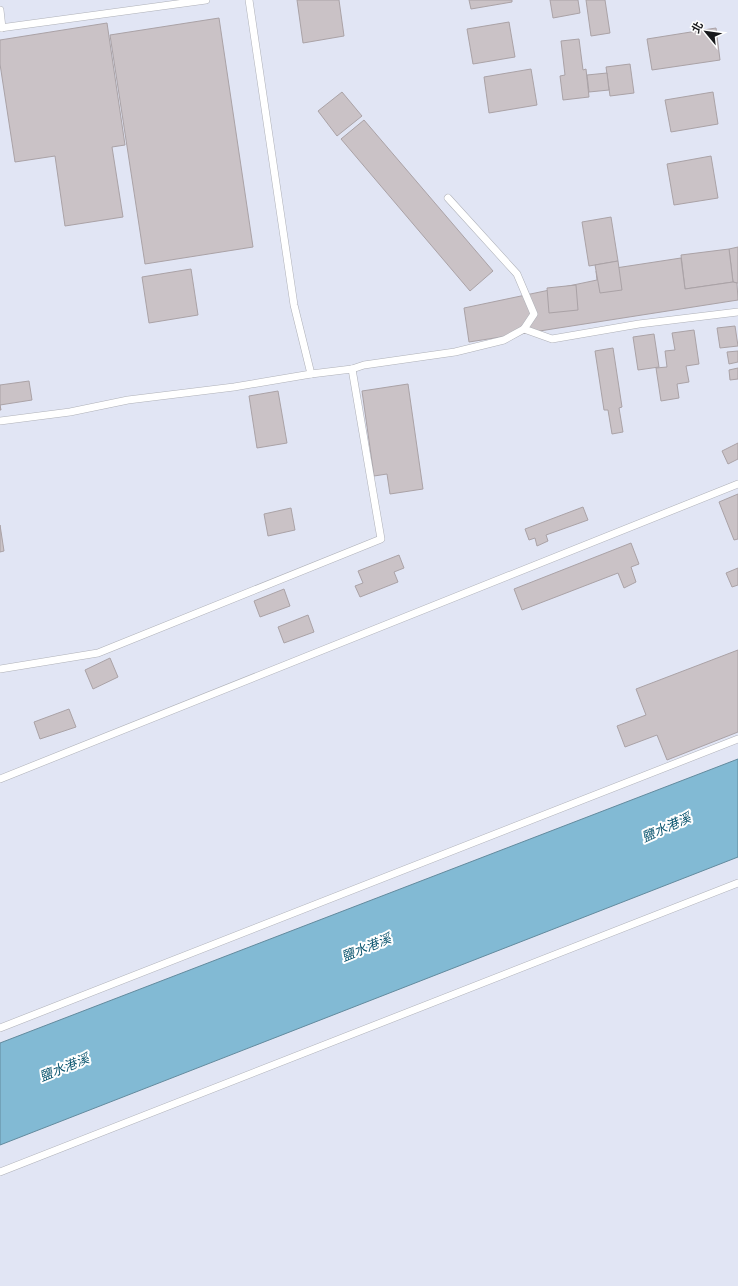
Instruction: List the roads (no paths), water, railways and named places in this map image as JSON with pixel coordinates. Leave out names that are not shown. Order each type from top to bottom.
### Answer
[{"type":"lane","points":[[0,10],[1,28],[206,0]]},
{"type":"lane","points":[[249,0],[294,305],[311,374]]},
{"type":"lane","points":[[0,421],[70,412],[128,400],[234,387],[311,374],[352,369],[364,365],[455,352],[504,340],[524,329],[534,314],[517,274],[448,198]]},
{"type":"lane","points":[[524,329],[552,339],[639,324],[738,312]]},
{"type":"lane","points":[[0,669],[98,653],[381,539],[352,369]]},
{"type":"lane","points":[[0,779],[738,484]]},
{"type":"lane","points":[[0,1028],[738,739]]},
{"type":"lane","points":[[0,1172],[738,883]]},
{"type":"water","name":"鹽水港溪","points":[[738,759],[738,857],[0,1145],[0,1043]]}]
